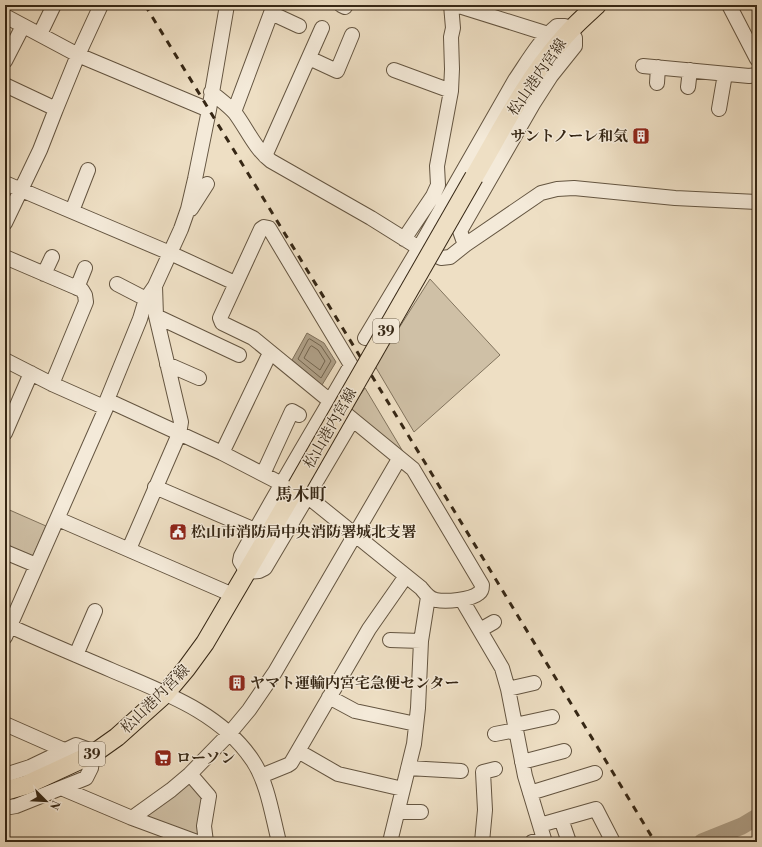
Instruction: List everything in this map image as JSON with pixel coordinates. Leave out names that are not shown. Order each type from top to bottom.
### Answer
[{"type":"main road","name":"松山港内宮線","points":[[5,791],[26,785],[93,754],[117,737],[165,694],[186,669],[198,653],[247,572],[474,177],[532,80],[546,58],[570,30],[597,5]]},
{"type":"street","points":[[40,34],[54,5]]},
{"type":"street","points":[[5,222],[40,150],[78,55],[101,5]]},
{"type":"street","points":[[227,5],[209,110],[188,209],[155,286],[146,299],[140,319],[107,404],[58,519],[6,629],[76,655],[165,694],[204,714],[216,722],[243,747],[261,776],[279,842]]},
{"type":"street","points":[[404,239],[436,191],[438,185],[437,166],[451,91],[451,37],[453,28],[451,5]]},
{"type":"street","points":[[456,5],[548,34]]},
{"type":"street","points":[[729,5],[757,59]]},
{"type":"street","points":[[234,112],[273,9],[299,26]]},
{"type":"street","points":[[5,16],[78,55],[209,110]]},
{"type":"street","points":[[5,61],[23,26]]},
{"type":"street","points":[[365,338],[419,248],[515,80],[548,34],[557,26],[565,26],[570,30],[575,38],[575,46],[551,76],[533,104],[460,231],[466,245]]},
{"type":"street","points":[[265,156],[322,28]]},
{"type":"street","points":[[309,58],[337,71],[352,35]]},
{"type":"street","points":[[643,66],[749,76],[757,75]]},
{"type":"street","points":[[657,83],[658,67]]},
{"type":"street","points":[[394,70],[451,91]]},
{"type":"street","points":[[688,87],[690,70]]},
{"type":"street","points":[[719,109],[725,74]]},
{"type":"street","points":[[5,85],[56,109]]},
{"type":"street","points":[[211,92],[234,112],[259,150],[265,156],[419,248],[441,258],[450,257],[541,193],[557,189],[574,188],[675,198],[757,202]]},
{"type":"street","points":[[72,211],[88,170]]},
{"type":"street","points":[[5,183],[170,253],[235,283]]},
{"type":"street","points":[[188,209],[192,209],[207,184]]},
{"type":"street","points":[[5,360],[52,384],[107,404],[179,434],[295,489],[421,588],[428,597],[436,600],[462,600],[478,594],[481,591],[482,585],[415,472],[400,459],[352,420],[330,402],[270,353],[253,338],[222,323],[220,318],[261,229],[264,227],[269,228],[351,365],[330,402],[295,489]]},
{"type":"street","points":[[5,257],[82,290],[85,295],[86,302],[52,384]]},
{"type":"street","points":[[44,274],[52,257]]},
{"type":"street","points":[[77,288],[85,268]]},
{"type":"street","points":[[118,284],[146,299]]},
{"type":"street","points":[[129,549],[179,434],[181,422],[156,316],[155,286]]},
{"type":"street","points":[[156,316],[239,355]]},
{"type":"street","points":[[222,454],[270,353]]},
{"type":"street","points":[[167,364],[199,378]]},
{"type":"street","points":[[5,434],[31,374]]},
{"type":"street","points":[[263,474],[292,411],[299,415]]},
{"type":"street","points":[[247,572],[240,561],[241,556],[255,530],[295,489],[352,420]]},
{"type":"street","points":[[132,818],[171,790],[190,774],[229,734],[249,710],[275,672],[354,534],[400,459]]},
{"type":"street","points":[[155,487],[255,530]]},
{"type":"street","points":[[58,519],[233,595]]},
{"type":"street","points":[[5,552],[36,566]]},
{"type":"street","points":[[261,776],[291,763],[369,629],[406,576]]},
{"type":"street","points":[[390,842],[414,744],[421,642],[428,597]]},
{"type":"street","points":[[462,600],[502,668],[508,689],[522,762],[544,839],[532,842]]},
{"type":"street","points":[[76,655],[96,611]]},
{"type":"street","points":[[480,630],[494,622]]},
{"type":"street","points":[[390,640],[421,642]]},
{"type":"street","points":[[508,689],[534,683]]},
{"type":"street","points":[[329,697],[355,711],[416,724]]},
{"type":"street","points":[[495,734],[552,717]]},
{"type":"street","points":[[5,724],[64,750]]},
{"type":"street","points":[[5,775],[30,767],[76,745],[87,749],[93,754],[91,768],[86,778],[16,806],[5,808]]},
{"type":"street","points":[[522,762],[564,750]]},
{"type":"street","points":[[298,751],[338,774],[403,789]]},
{"type":"street","points":[[408,768],[461,770]]},
{"type":"street","points":[[482,842],[485,810],[483,772],[495,769]]},
{"type":"street","points":[[530,792],[595,773]]},
{"type":"street","points":[[190,774],[209,796],[204,826],[206,842]]},
{"type":"street","points":[[61,788],[132,818],[197,842]]},
{"type":"street","points":[[540,825],[596,810],[612,840],[608,842]]},
{"type":"street","points":[[398,812],[421,812]]},
{"type":"street","points":[[561,820],[569,842]]},
{"type":"shaded area","points":[[430,279],[500,355],[414,432],[375,366]]},
{"type":"shaded area","points":[[365,388],[411,465],[347,414]]},
{"type":"shaded area","points":[[5,508],[46,526],[33,556],[29,558],[5,547]]},
{"type":"shaded area","points":[[190,780],[206,798],[200,837],[144,816]]},
{"type":"water","points":[[307,333],[324,343],[336,362],[322,385],[292,360]]},
{"type":"waterway","points":[[702,842],[742,826],[757,817]]},
{"type":"railway","points":[[145,5],[655,842]]},
{"type":"place","name":"サントノーレ和気","points":[[641,136]]},
{"type":"place","name":"松山市消防局中央消防署城北支署","points":[[178,532]]},
{"type":"place","name":"ヤマト運輸内宮宅急便センター","points":[[237,683]]},
{"type":"place","name":"ローソン","points":[[163,758]]},
{"type":"district","name":"馬木町","points":[[301,494]]}]
